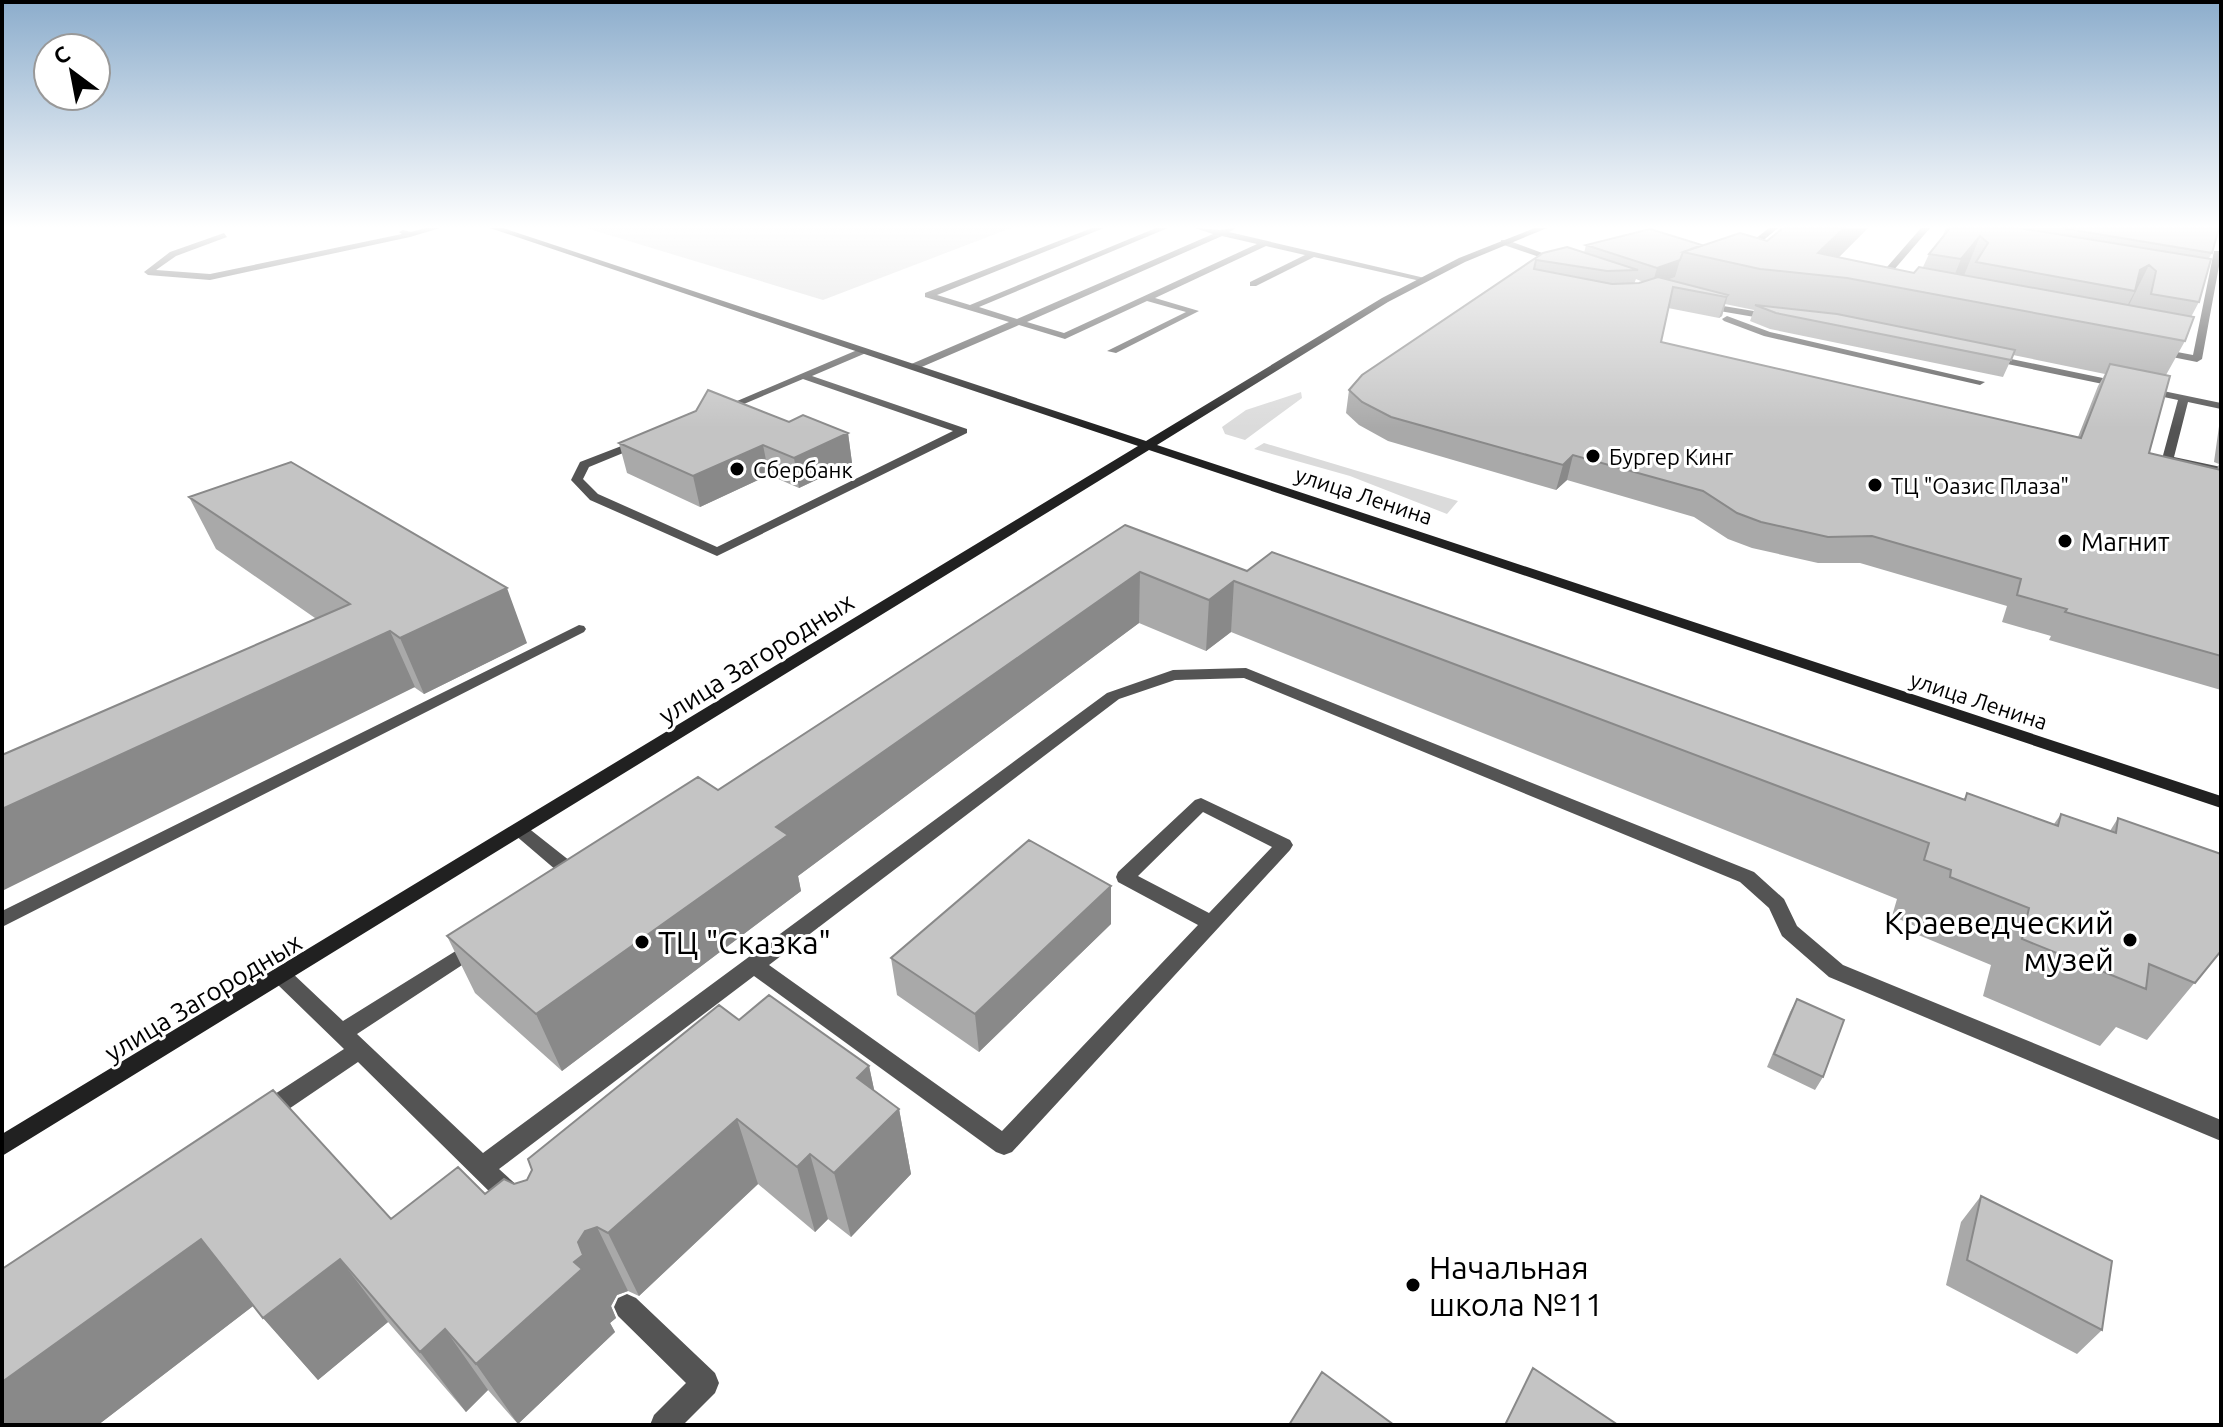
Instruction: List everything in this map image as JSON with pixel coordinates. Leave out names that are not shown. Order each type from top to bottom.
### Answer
[{"type":"main road","name":"улица Ленина","points":[[693,295],[2221,802]]},
{"type":"main road","name":"улица Загородных","points":[[2,1146],[283,977],[1148,444],[1399,295]]},
{"type":"lane","points":[[929,295],[1065,336],[1153,295]]},
{"type":"lane","points":[[970,308],[1003,295]]},
{"type":"lane","points":[[913,367],[1081,295]]},
{"type":"lane","points":[[1871,295],[1883,297]]},
{"type":"lane","points":[[2144,349],[2197,359],[2209,295]]},
{"type":"lane","points":[[1112,351],[1194,311],[1146,298]]},
{"type":"lane","points":[[2193,298],[2208,300]]},
{"type":"lane","points":[[1786,318],[1747,315],[1694,305],[1767,334],[1980,382]]},
{"type":"lane","points":[[710,414],[862,351]]},
{"type":"lane","points":[[1985,356],[2221,406]]},
{"type":"lane","points":[[654,437],[584,465],[577,480],[594,497],[717,552],[963,431],[803,376]]},
{"type":"lane","points":[[2184,398],[2168,459],[2221,471]]},
{"type":"lane","points":[[2,920],[579,629]]},
{"type":"lane","points":[[482,1168],[1113,696],[1173,675],[1246,673],[1747,877],[1777,904],[1789,931],[1836,971],[2221,1131]]},
{"type":"lane","points":[[753,964],[1004,1145],[1284,845],[1201,804],[1125,877],[1211,923]]},
{"type":"lane","points":[[521,831],[579,879],[566,887]]},
{"type":"lane","points":[[342,1033],[487,939]]},
{"type":"lane","points":[[283,977],[528,1212]]},
{"type":"lane","points":[[240,1130],[359,1050]]},
{"type":"lane","points":[[627,1307],[705,1383],[664,1425]]},
{"type":"shaded area","points":[[805,295],[837,295],[823,300]]},
{"type":"shaded area","points":[[1301,392],[1302,398],[1245,440],[1225,434],[1222,427],[1246,410]]},
{"type":"shaded area","points":[[1264,443],[1458,501],[1447,514],[1350,476],[1254,449]]},
{"type":"building","name":"ТЦ \"Оазис Плаза\"","points":[[1481,295],[1671,295],[1661,342],[2081,438],[2110,364],[2170,376],[2149,453],[2221,470],[2221,656],[2065,612],[2067,609],[2017,595],[2021,579],[1872,536],[1828,537],[1761,522],[1737,513],[1703,491],[1573,455],[1563,465],[1391,417],[1362,402],[1349,390],[1362,375]]},
{"type":"building","points":[[1936,295],[2071,295],[2194,317],[2185,341]]},
{"type":"building","points":[[2155,295],[2201,295],[2199,302]]},
{"type":"building","points":[[1755,305],[1837,314],[2015,350],[2011,360],[1776,313]]},
{"type":"building","points":[[708,390],[789,422],[803,415],[848,433],[794,458],[763,445],[693,476],[619,443],[696,411]]},
{"type":"building","points":[[291,462],[507,588],[400,638],[390,631],[2,809],[2,755],[350,604],[189,497]]},
{"type":"building","points":[[1125,525],[1247,571],[1272,552],[1965,800],[1967,793],[2058,826],[2061,814],[2116,833],[2118,818],[2221,854],[2221,951],[2195,983],[2149,964],[2146,989],[2022,939],[2029,908],[1950,877],[1951,870],[1924,860],[1929,843],[1234,581],[1209,600],[1140,572],[776,827],[788,835],[536,1014],[447,936],[698,777],[718,790]]},
{"type":"building","points":[[1029,840],[1111,886],[975,1014],[891,958]]},
{"type":"building","points":[[769,995],[869,1066],[857,1078],[899,1109],[834,1173],[810,1154],[797,1167],[737,1119],[608,1233],[597,1227],[585,1231],[578,1242],[583,1255],[574,1262],[582,1269],[476,1364],[445,1329],[420,1352],[340,1259],[263,1318],[201,1239],[2,1382],[2,1269],[273,1090],[391,1219],[458,1167],[485,1194],[504,1179],[514,1184],[527,1180],[532,1170],[528,1159],[719,1005],[739,1020]]},
{"type":"building","points":[[1797,999],[1844,1020],[1823,1077],[1774,1054]]},
{"type":"building","points":[[1981,1196],[2112,1261],[2102,1330],[1967,1260]]},
{"type":"building","points":[[1533,1368],[1618,1425],[1505,1425]]},
{"type":"building","points":[[1322,1372],[1394,1425],[1289,1425]]},
{"type":"place","name":"Бургер Кинг","points":[[1593,456]]},
{"type":"place","name":"Сбербанк","points":[[737,469]]},
{"type":"place","name":"ТЦ \"Оазис Плаза\"","points":[[1875,485]]},
{"type":"place","name":"Магнит","points":[[2065,541]]},
{"type":"place","name":"Краеведческий музей","points":[[2130,940]]},
{"type":"place","name":"ТЦ \"Сказка\"","points":[[642,942]]},
{"type":"place","name":"Начальная школа №11","points":[[1413,1285]]}]
